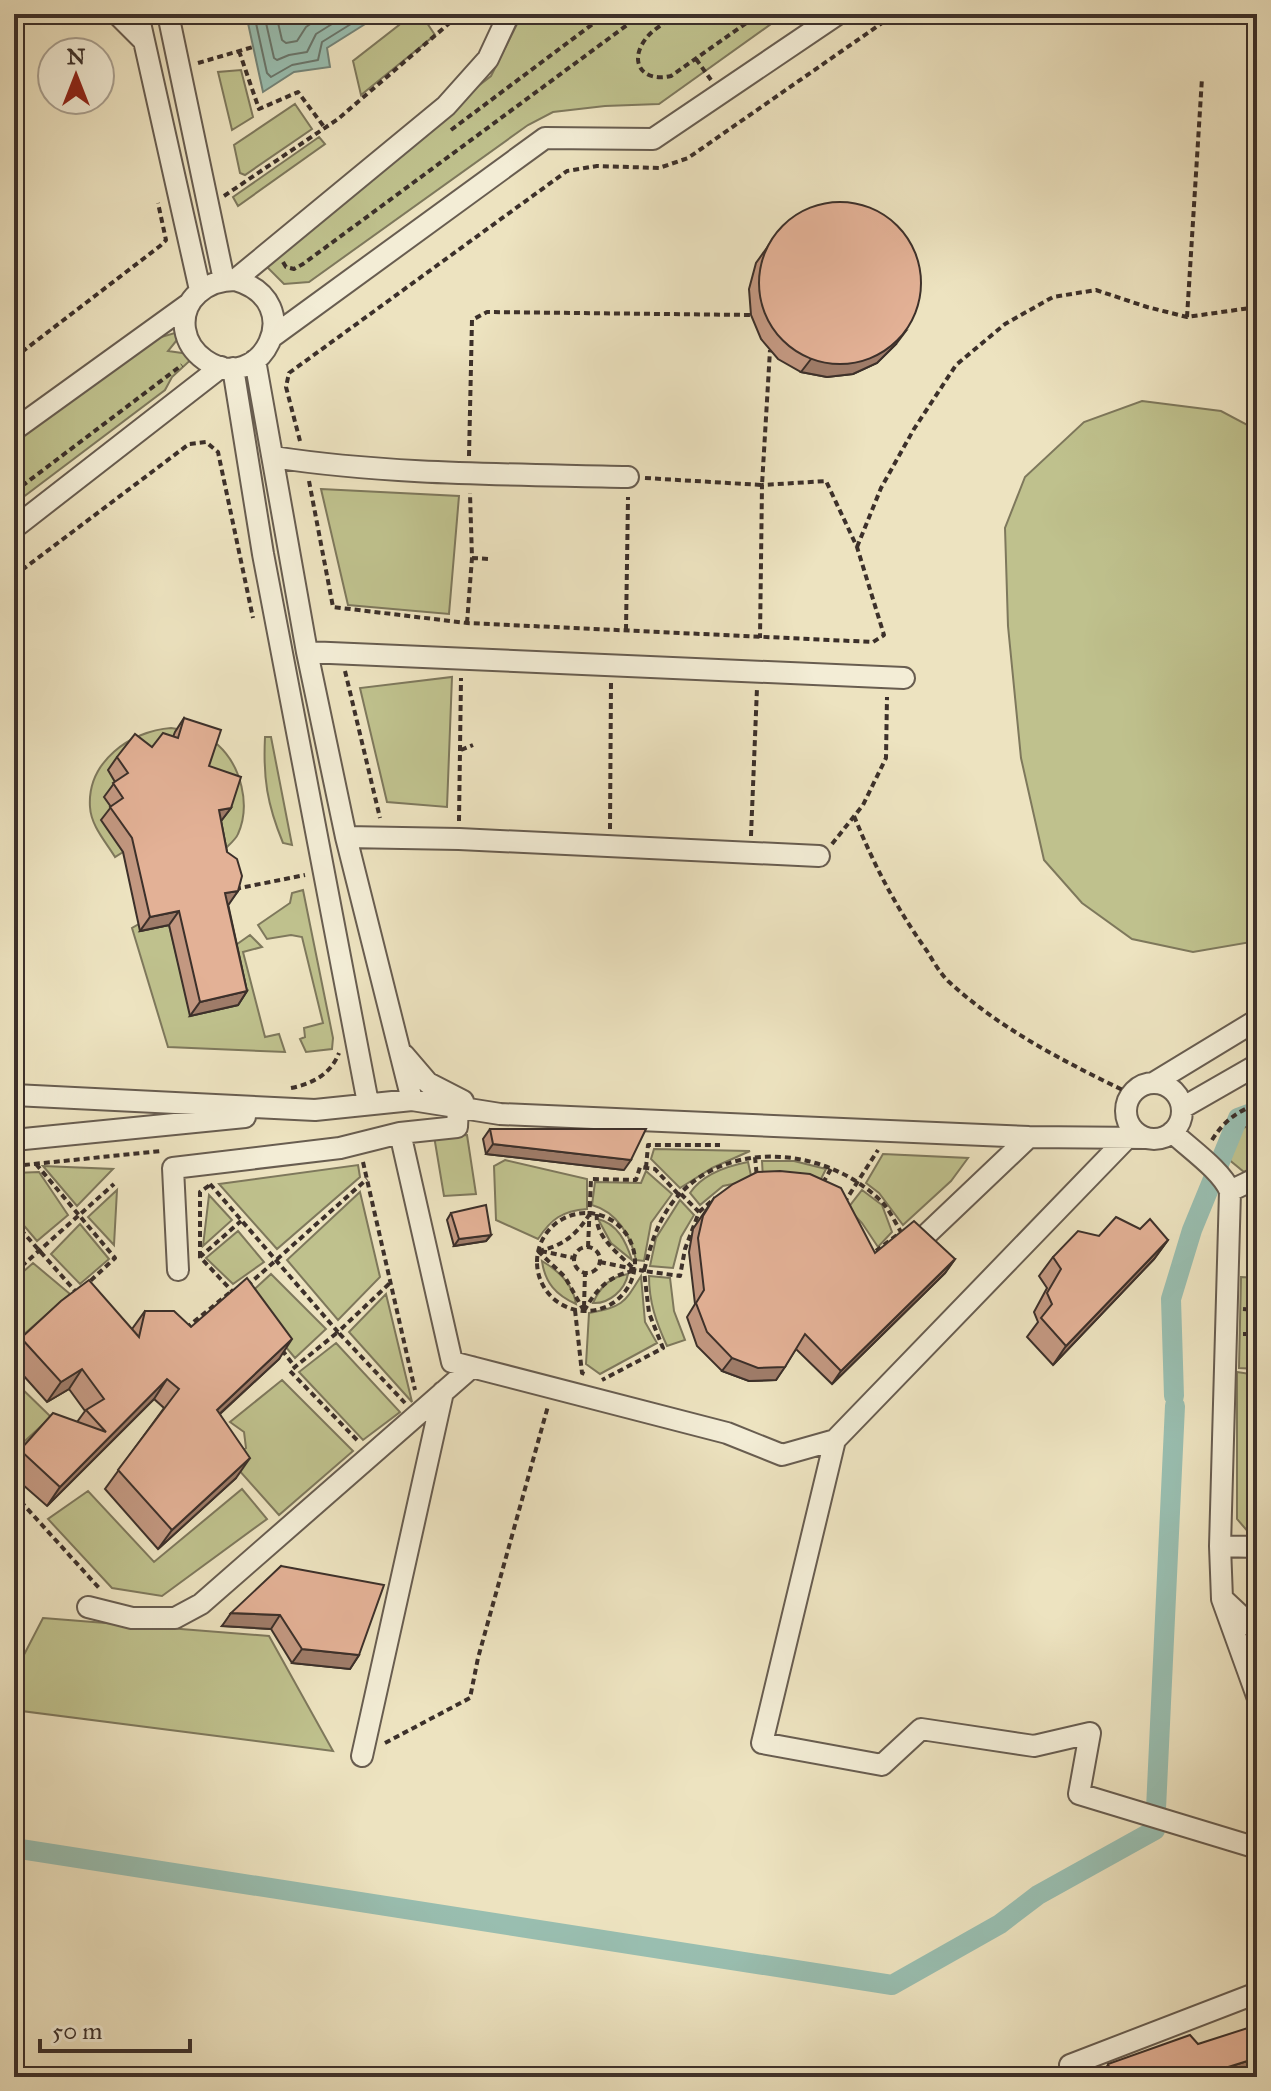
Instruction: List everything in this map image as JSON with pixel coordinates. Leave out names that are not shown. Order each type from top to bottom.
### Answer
[{"type":"street","points":[[117,14],[143,40]]},
{"type":"street","points":[[138,14],[195,297],[186,316],[185,330],[197,354],[208,363],[227,368]]},
{"type":"street","points":[[168,14],[230,280]]},
{"type":"street","points":[[14,430],[195,297],[230,280],[446,106],[488,59],[509,14]]},
{"type":"street","points":[[272,337],[545,138],[653,139],[838,14]]},
{"type":"street","points":[[14,528],[227,368],[255,360],[262,354],[272,337],[274,322],[270,306],[262,293],[250,284],[230,280]]},
{"type":"street","points":[[255,360],[307,652],[346,837],[412,1100]]},
{"type":"street","points":[[227,368],[263,554],[349,1052],[368,1103]]},
{"type":"street","points":[[273,457],[469,473],[628,477]]},
{"type":"street","points":[[307,652],[904,678]]},
{"type":"street","points":[[346,837],[385,836],[819,856]]},
{"type":"street","points":[[1137,1137],[1127,1120],[1126,1106],[1131,1094],[1141,1085],[1155,1082],[1257,1020]]},
{"type":"street","points":[[399,1047],[414,1070],[428,1083],[449,1096],[500,1114]]},
{"type":"street","points":[[14,1095],[315,1110],[339,1098],[352,1087],[358,1070],[349,1052]]},
{"type":"street","points":[[1182,1108],[1257,1065]]},
{"type":"street","points":[[14,1140],[412,1100],[500,1114],[1029,1137],[1160,1138],[1172,1132],[1180,1121],[1182,1108],[1177,1095],[1168,1086],[1155,1082]]},
{"type":"street","points":[[178,1270],[173,1168],[340,1148],[400,1133],[457,1127],[458,1108]]},
{"type":"street","points":[[1172,1132],[1224,1177],[1230,1191],[1220,1546],[1222,1599],[1257,1696]]},
{"type":"street","points":[[400,1133],[452,1362],[727,1433],[782,1455],[835,1440],[1137,1137]]},
{"type":"street","points":[[927,1234],[1029,1137]]},
{"type":"street","points":[[1230,1191],[1257,1178]]},
{"type":"street","points":[[88,1607],[132,1618],[175,1618],[201,1604],[472,1367]]},
{"type":"street","points":[[362,1756],[443,1392]]},
{"type":"street","points":[[835,1440],[762,1743],[882,1765],[921,1729],[1034,1746],[1090,1733],[1079,1794],[1257,1848]]},
{"type":"street","points":[[1220,1546],[1257,1547]]},
{"type":"street","points":[[1222,1599],[1257,1631]]},
{"type":"street","points":[[1074,2077],[1070,2065],[1257,1993]]},
{"type":"path","points":[[220,199],[325,128],[460,14]]},
{"type":"path","points":[[286,253],[282,260],[286,267],[294,269],[303,264],[642,14]]},
{"type":"path","points":[[663,14],[668,20]]},
{"type":"path","points":[[677,14],[648,35],[638,51],[638,65],[644,73],[658,79],[671,76],[759,14]]},
{"type":"path","points":[[626,630],[628,477],[762,485],[826,481],[857,547],[884,635],[873,642],[760,638],[467,623],[333,607],[305,462],[286,387],[289,373],[567,171],[597,166],[659,168],[688,158],[895,14]]},
{"type":"path","points":[[190,66],[253,47]]},
{"type":"path","points":[[239,51],[259,109],[298,92],[325,128]]},
{"type":"path","points":[[1187,317],[1202,78]]},
{"type":"path","points":[[14,358],[160,246]]},
{"type":"path","points":[[857,547],[881,488],[914,429],[956,365],[1005,324],[1053,297],[1096,290],[1187,317],[1257,307]]},
{"type":"path","points":[[467,623],[472,558],[469,473],[472,320],[487,312],[751,315]]},
{"type":"path","points":[[760,638],[762,485],[770,350]]},
{"type":"path","points":[[14,492],[197,354]]},
{"type":"path","points":[[14,576],[189,444],[206,442],[218,452]]},
{"type":"path","points":[[472,558],[489,559]]},
{"type":"path","points":[[344,667],[385,836]]},
{"type":"path","points":[[459,839],[461,671]]},
{"type":"path","points":[[610,846],[611,679]]},
{"type":"path","points":[[751,852],[757,686]]},
{"type":"path","points":[[819,856],[854,816],[886,758],[887,692]]},
{"type":"path","points":[[461,750],[473,745]]},
{"type":"path","points":[[854,816],[877,872],[910,928],[947,980],[1017,1034],[1131,1094]]},
{"type":"path","points":[[233,890],[307,875]]},
{"type":"path","points":[[284,1089],[302,1086],[329,1072],[349,1052]]},
{"type":"path","points":[[1198,1157],[1222,1124],[1239,1111],[1257,1104]]},
{"type":"path","points":[[646,1168],[648,1145],[663,1144]]},
{"type":"path","points":[[842,1205],[879,1149]]},
{"type":"path","points":[[575,1310],[582,1373],[601,1381],[663,1348],[649,1313],[644,1271],[660,1223],[680,1194],[716,1169],[755,1157],[797,1157],[832,1167],[858,1182],[883,1202],[901,1232],[871,1255],[864,1243]]},
{"type":"path","points":[[755,1157],[757,1181],[769,1182]]},
{"type":"path","points":[[363,1162],[418,1402]]},
{"type":"path","points":[[14,1222],[77,1293],[115,1258],[36,1164]]},
{"type":"path","points":[[588,1247],[591,1179],[636,1180],[640,1167],[655,1169],[699,1212]]},
{"type":"path","points":[[820,1189],[832,1167]]},
{"type":"path","points":[[217,1179],[200,1192],[200,1257],[241,1302]]},
{"type":"path","points":[[178,1334],[232,1291],[241,1291],[367,1179]]},
{"type":"path","points":[[14,1273],[114,1184]]},
{"type":"path","points":[[210,1184],[338,1332],[412,1410]]},
{"type":"path","points":[[600,1262],[680,1276],[685,1249],[699,1212],[725,1193]]},
{"type":"path","points":[[538,1251],[567,1241],[590,1213]]},
{"type":"path","points":[[579,1214],[597,1214],[609,1218],[627,1235],[633,1245],[635,1269],[623,1295],[611,1304],[598,1310],[575,1310],[548,1292],[538,1273],[538,1251],[557,1223],[579,1214]]},
{"type":"path","points":[[597,1214],[596,1222],[608,1242],[635,1269]]},
{"type":"path","points":[[200,1257],[241,1221]]},
{"type":"path","points":[[588,1247],[596,1250],[600,1262],[597,1270],[585,1273],[577,1269],[574,1258],[580,1248],[588,1247]]},
{"type":"path","points":[[538,1251],[574,1258]]},
{"type":"path","points":[[538,1251],[565,1277],[584,1311]]},
{"type":"path","points":[[584,1311],[597,1289],[621,1273],[635,1269]]},
{"type":"path","points":[[584,1311],[585,1273]]},
{"type":"path","points":[[367,1451],[290,1371],[338,1332],[391,1282]]},
{"type":"path","points":[[277,1345],[295,1367]]},
{"type":"path","points":[[362,1756],[470,1698],[478,1658],[553,1388]]},
{"type":"path","points":[[14,1494],[101,1590]]},
{"type":"green space","points":[[390,14],[421,14],[435,35],[361,95],[353,61],[399,25]]},
{"type":"green space","points":[[522,14],[785,14],[659,104],[553,112],[528,125],[309,282],[284,284],[268,268],[272,253],[357,180],[491,76]]},
{"type":"green space","points":[[241,70],[253,117],[232,130],[218,72]]},
{"type":"green space","points":[[295,104],[312,129],[245,175],[240,173],[234,145]]},
{"type":"green space","points":[[319,137],[325,144],[238,206],[233,197]]},
{"type":"green space","points":[[185,330],[168,351],[196,355],[172,377],[165,390],[14,504],[14,432],[134,345]]},
{"type":"green space","points":[[1142,401],[1221,411],[1257,430],[1257,941],[1193,952],[1132,939],[1082,903],[1044,860],[1021,758],[1008,626],[1005,528],[1025,477],[1084,422]]},
{"type":"green space","points":[[321,489],[459,496],[449,614],[348,605]]},
{"type":"green space","points":[[452,677],[447,807],[387,802],[360,688]]},
{"type":"green space","points":[[171,728],[208,738],[233,764],[242,786],[244,811],[238,834],[226,848],[168,752],[119,787],[114,811],[123,852],[115,857],[91,814],[91,791],[96,776],[114,752],[127,742],[156,730]]},
{"type":"green space","points":[[265,737],[271,737],[292,845],[283,843],[273,816],[266,778]]},
{"type":"green space","points":[[303,890],[333,1038],[332,1049],[306,1052],[300,1039],[305,1037],[304,1028],[323,1023],[302,937],[291,935],[267,939],[258,925],[290,903],[292,893]]},
{"type":"green space","points":[[139,924],[141,931],[169,925],[191,1015],[226,952],[250,935],[262,947],[243,952],[265,1037],[279,1034],[285,1052],[168,1047],[132,928]]},
{"type":"green space","points":[[1257,1124],[1257,1165],[1244,1172],[1227,1158],[1228,1142],[1242,1128]]},
{"type":"green space","points":[[467,1135],[476,1194],[444,1196],[434,1136]]},
{"type":"green space","points":[[654,1149],[750,1151],[712,1168],[680,1188],[651,1159]]},
{"type":"green space","points":[[883,1154],[968,1158],[951,1181],[903,1225],[879,1193],[866,1183]]},
{"type":"green space","points":[[505,1160],[587,1179],[587,1209],[558,1217],[538,1239],[496,1220],[494,1166]]},
{"type":"green space","points":[[762,1161],[794,1161],[826,1169],[817,1187],[763,1179]]},
{"type":"green space","points":[[748,1162],[752,1180],[723,1186],[700,1205],[690,1193],[701,1181],[716,1172]]},
{"type":"green space","points":[[358,1165],[360,1177],[277,1249],[219,1184]]},
{"type":"green space","points":[[43,1166],[113,1169],[77,1206]]},
{"type":"green space","points":[[646,1171],[672,1194],[651,1223],[644,1261],[636,1260],[631,1242],[616,1219],[592,1205],[595,1182],[641,1183]]},
{"type":"green space","points":[[39,1172],[68,1215],[37,1241],[14,1214],[14,1173]]},
{"type":"green space","points":[[117,1190],[114,1245],[88,1217]]},
{"type":"green space","points":[[862,1190],[882,1205],[892,1232],[878,1247],[848,1208]]},
{"type":"green space","points":[[360,1192],[380,1277],[338,1320],[287,1260]]},
{"type":"green space","points":[[209,1195],[232,1220],[203,1246]]},
{"type":"green space","points":[[680,1200],[694,1215],[681,1237],[673,1268],[650,1266],[656,1238]]},
{"type":"green space","points":[[598,1219],[616,1229],[632,1260],[611,1243]]},
{"type":"green space","points":[[80,1224],[109,1259],[80,1284],[51,1254]]},
{"type":"green space","points":[[238,1231],[264,1262],[233,1284],[206,1258]]},
{"type":"green space","points":[[542,1261],[564,1279],[572,1290],[576,1304],[553,1287]]},
{"type":"green space","points":[[33,1263],[70,1294],[14,1343],[14,1280]]},
{"type":"green space","points":[[271,1274],[326,1329],[295,1358],[245,1298]]},
{"type":"green space","points":[[628,1274],[615,1295],[593,1303],[606,1284]]},
{"type":"green space","points":[[641,1276],[645,1322],[657,1343],[600,1374],[586,1364],[589,1313],[621,1303]]},
{"type":"green space","points":[[649,1276],[670,1278],[674,1311],[685,1340],[667,1346],[654,1312]]},
{"type":"green space","points":[[1241,1277],[1257,1278],[1257,1369],[1239,1368]]},
{"type":"green space","points":[[386,1294],[412,1402],[349,1332]]},
{"type":"green space","points":[[336,1343],[400,1412],[363,1440],[299,1372]]},
{"type":"green space","points":[[1237,1372],[1257,1375],[1257,1534],[1250,1534],[1237,1519]]},
{"type":"green space","points":[[282,1380],[353,1451],[279,1515],[229,1459],[246,1448],[244,1432],[230,1422]]},
{"type":"green space","points":[[14,1381],[51,1417],[14,1451]]},
{"type":"green space","points":[[242,1489],[267,1519],[162,1596],[112,1588],[48,1519],[88,1491],[154,1562]]},
{"type":"green space","points":[[43,1618],[269,1636],[333,1751],[14,1710],[14,1674]]},
{"type":"water","points":[[246,14],[378,16],[327,48],[330,67],[294,72],[263,92]]},
{"type":"building","points":[[840,202],[871,209],[897,226],[914,252],[921,283],[914,314],[897,340],[871,357],[840,364],[809,357],[783,340],[766,314],[759,283],[766,252],[783,226],[809,209]]},
{"type":"building","points":[[184,718],[221,730],[209,766],[241,777],[231,808],[219,810],[227,852],[237,859],[242,876],[238,891],[225,893],[247,991],[200,1002],[179,911],[150,917],[132,838],[110,807],[123,798],[113,783],[128,773],[117,757],[135,734],[152,747],[163,733],[178,738]]},
{"type":"building","points":[[490,1129],[646,1129],[631,1160],[493,1144]]},
{"type":"building","points":[[757,1172],[810,1174],[841,1188],[875,1253],[914,1221],[955,1259],[841,1371],[805,1334],[785,1367],[758,1368],[732,1358],[707,1332],[696,1303],[704,1290],[698,1238],[703,1216],[714,1198]]},
{"type":"building","points":[[486,1205],[491,1235],[459,1239],[451,1213]]},
{"type":"building","points":[[1116,1217],[1140,1229],[1150,1219],[1168,1240],[1066,1346],[1041,1318],[1052,1304],[1047,1293],[1061,1269],[1053,1257],[1078,1231],[1099,1236]]},
{"type":"building","points":[[247,1278],[292,1339],[217,1410],[250,1458],[172,1530],[118,1470],[179,1389],[167,1379],[60,1487],[20,1450],[53,1413],[106,1432],[86,1410],[104,1399],[82,1369],[61,1382],[21,1338],[61,1301],[89,1280],[139,1337],[145,1311],[174,1311],[191,1327]]},
{"type":"building","points":[[281,1566],[384,1585],[359,1655],[302,1649],[280,1615],[231,1613]]},
{"type":"building","points":[[1254,2026],[1257,2058],[1206,2074],[1207,2077],[1113,2077],[1108,2064],[1190,2035],[1198,2044]]},
{"type":"waterway","points":[[1174,1396],[1171,1299],[1192,1230],[1238,1118],[1257,1111]]},
{"type":"waterway","points":[[14,1848],[892,1985],[1000,1924],[1038,1895],[1155,1830],[1175,1406]]}]
